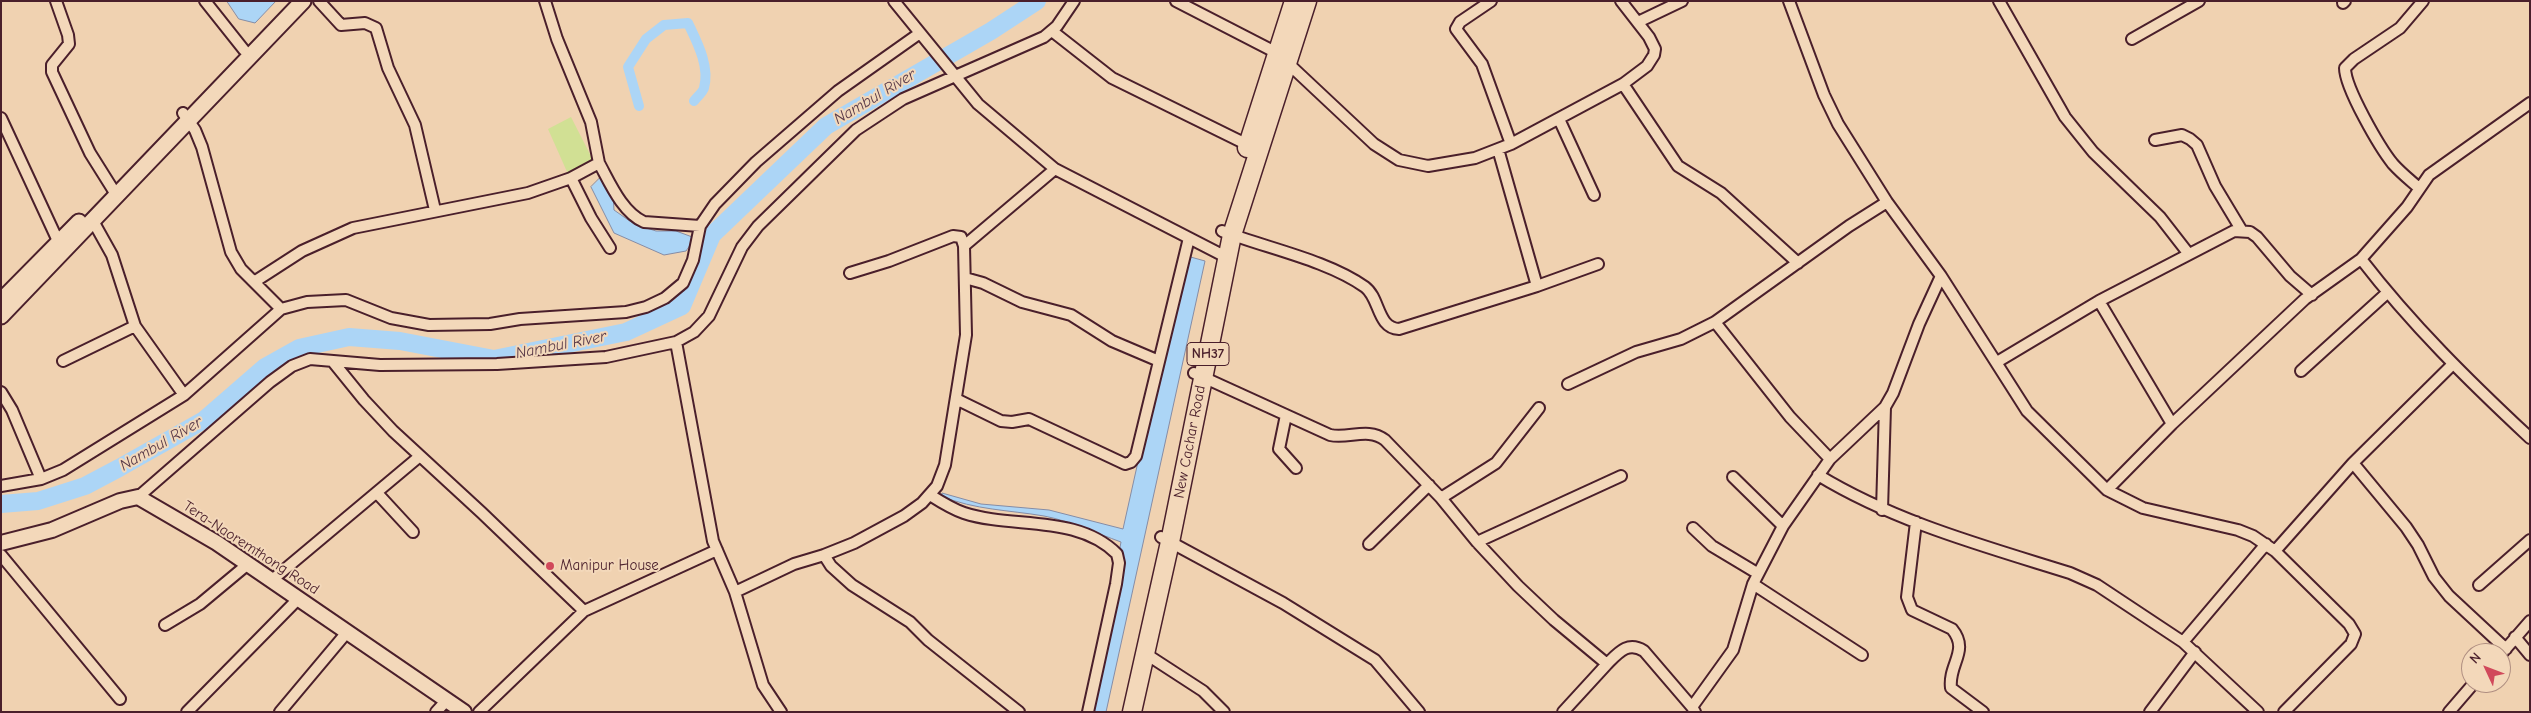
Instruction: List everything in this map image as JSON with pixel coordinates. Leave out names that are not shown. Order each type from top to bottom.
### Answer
[{"type":"highway","name":"New Cachar Road","points":[[1227,233],[1283,58],[1294,1]]},
{"type":"highway","name":"New Cachar Road","points":[[1132,712],[1146,654],[1166,539],[1227,233],[1248,145],[1307,1]]},
{"type":"highway","name":"New Cachar Road","points":[[1121,712],[1166,539]]},
{"type":"main road","points":[[186,117],[288,1]]},
{"type":"main road","points":[[1,301],[58,241],[114,192],[186,117],[303,1]]},
{"type":"main road","points":[[1,316],[93,221],[114,192]]},
{"type":"street","points":[[56,1],[68,35],[69,44],[52,65],[52,72],[90,153],[114,192]]},
{"type":"street","points":[[205,1],[244,50]]},
{"type":"street","points":[[319,1],[341,25],[365,23],[376,28],[388,68],[415,126],[435,210]]},
{"type":"street","points":[[545,1],[557,39],[591,122],[599,163],[615,192],[638,219],[644,222],[700,226]]},
{"type":"street","points":[[894,1],[986,112],[1055,170],[1223,255]]},
{"type":"street","points":[[1,543],[52,530],[120,501],[138,497],[222,422],[292,366],[310,360],[380,365],[496,364],[606,356],[676,342],[694,332],[709,316],[748,239],[773,210],[856,130],[875,116],[951,72],[1031,44],[1052,31],[1074,1]]},
{"type":"street","points":[[1176,1],[1283,58],[1374,144],[1399,160],[1428,166],[1475,158],[1511,144],[1623,84],[1647,66],[1654,55],[1653,45],[1621,1]]},
{"type":"street","points":[[1491,1],[1460,22],[1456,29],[1482,64],[1511,144]]},
{"type":"street","points":[[1638,22],[1682,1]]},
{"type":"street","points":[[1789,1],[1824,95],[1834,117],[1864,170],[1941,276],[1983,343],[1998,362],[2027,411],[2107,490],[2143,508],[2238,530],[2266,544],[2349,624],[2354,634],[2351,644],[2284,712]]},
{"type":"street","points":[[1999,1],[2069,123],[2092,152],[2160,218],[2188,254]]},
{"type":"street","points":[[2132,39],[2199,1]]},
{"type":"street","points":[[2419,188],[2400,172],[2385,153],[2349,87],[2345,68],[2354,59],[2400,28],[2423,1]]},
{"type":"street","points":[[1052,31],[1112,78],[1248,145]]},
{"type":"street","points":[[1,486],[41,479],[63,470],[184,395],[281,310],[307,302],[346,300],[392,318],[429,325],[490,324],[520,319],[626,312],[646,307],[665,298],[683,283],[693,260],[700,226],[715,204],[756,162],[838,91],[920,34]]},
{"type":"street","points":[[1623,84],[1678,166],[1721,193],[1798,263]]},
{"type":"street","points":[[2107,490],[2172,424],[2312,294],[2361,259],[2408,207],[2419,188],[2435,169],[2530,103]]},
{"type":"street","points":[[186,117],[202,147],[231,252],[241,269],[281,310]]},
{"type":"street","points":[[1,118],[58,241]]},
{"type":"street","points":[[1558,119],[1594,195]]},
{"type":"street","points":[[2155,140],[2182,135],[2197,145],[2215,186],[2242,231]]},
{"type":"street","points":[[1498,149],[1537,286]]},
{"type":"street","points":[[254,282],[302,251],[329,237],[353,228],[435,210],[461,207],[528,193],[572,178],[599,163]]},
{"type":"street","points":[[964,246],[1055,170]]},
{"type":"street","points":[[572,178],[591,218],[610,248]]},
{"type":"street","points":[[1568,384],[1636,352],[1681,339],[1715,322],[1887,202]]},
{"type":"street","points":[[93,221],[112,255],[135,326],[184,395]]},
{"type":"street","points":[[1998,362],[2099,300],[2228,233],[2242,231],[2257,237],[2290,276],[2312,294]]},
{"type":"street","points":[[1227,233],[1303,258],[1357,282],[1369,290],[1384,321],[1394,328],[1537,286],[1598,264]]},
{"type":"street","points":[[735,592],[794,564],[854,543],[904,516],[930,495],[943,474],[966,336],[964,246],[961,237],[953,236],[889,261],[850,273]]},
{"type":"street","points":[[956,399],[1001,421],[1012,422],[1029,419],[1089,448],[1129,464],[1136,456],[1189,238]]},
{"type":"street","points":[[2361,259],[2387,293],[2452,365],[2530,438]]},
{"type":"street","points":[[1563,712],[1607,664],[1628,646],[1636,646],[1644,651],[1694,709],[1733,650],[1757,573],[1783,526],[1830,459],[1884,407],[1893,393],[1918,324],[1941,276]]},
{"type":"street","points":[[965,278],[983,283],[1022,302],[1071,315],[1112,341],[1159,361]]},
{"type":"street","points":[[2301,371],[2387,293]]},
{"type":"street","points":[[2099,300],[2172,424]]},
{"type":"street","points":[[1715,322],[1790,417],[1830,459]]},
{"type":"street","points":[[63,361],[135,326]]},
{"type":"street","points":[[676,342],[709,527],[735,592],[763,685],[781,712]]},
{"type":"street","points":[[334,363],[364,400],[420,456],[584,611]]},
{"type":"street","points":[[2275,552],[2353,462],[2452,365]]},
{"type":"street","points":[[1199,375],[1330,435],[1378,434],[1441,498],[1477,542],[1554,620],[1607,664]]},
{"type":"street","points":[[1,392],[12,410],[41,479]]},
{"type":"street","points":[[1882,510],[1884,407]]},
{"type":"street","points":[[1441,498],[1496,463],[1539,408]]},
{"type":"street","points":[[1286,415],[1279,449],[1296,468]]},
{"type":"street","points":[[272,580],[420,456]]},
{"type":"street","points":[[2353,462],[2406,527],[2418,545],[2434,577],[2448,596],[2494,643]]},
{"type":"street","points":[[1818,475],[1848,494],[1882,510],[2070,573],[2097,585],[2184,642],[2258,712]]},
{"type":"street","points":[[1477,542],[1621,476]]},
{"type":"street","points":[[1733,478],[1783,526]]},
{"type":"street","points":[[1370,544],[1429,485]]},
{"type":"street","points":[[377,493],[413,532]]},
{"type":"street","points":[[930,495],[964,513],[1072,530],[1093,538],[1117,554],[1119,563],[1116,584],[1088,712]]},
{"type":"street","name":"Tera-Naoremthong Road","points":[[138,497],[217,542],[464,712]]},
{"type":"street","points":[[1916,522],[1907,598],[1908,605],[1912,610],[1952,629],[1957,635],[1961,648],[1950,678],[1951,688],[1983,712]]},
{"type":"street","points":[[1693,528],[1712,546],[1757,573]]},
{"type":"street","points":[[1166,539],[1284,603],[1375,660],[1419,712]]},
{"type":"street","points":[[2479,585],[2530,540]]},
{"type":"street","points":[[2184,642],[2266,544]]},
{"type":"street","points":[[479,712],[584,611],[717,550]]},
{"type":"street","points":[[824,555],[831,566],[852,585],[910,622],[928,640],[1019,712]]},
{"type":"street","points":[[1,556],[120,698]]},
{"type":"street","points":[[165,625],[200,604],[248,564]]},
{"type":"street","points":[[1753,584],[1862,655]]},
{"type":"street","points":[[187,712],[298,599]]},
{"type":"street","points":[[2510,643],[2530,621]]},
{"type":"street","points":[[280,712],[348,631]]},
{"type":"street","points":[[2515,637],[2530,655]]},
{"type":"street","points":[[2150,712],[2195,652]]},
{"type":"street","points":[[1146,654],[1202,691],[1224,712]]},
{"type":"street","points":[[2449,712],[2465,693]]},
{"type":"street","points":[[436,712],[447,700]]},
{"type":"green space","points":[[571,117],[594,162],[568,174],[548,129]]},
{"type":"water","points":[[227,1],[276,1],[255,23],[239,19]]},
{"type":"water","points":[[602,176],[613,193],[614,210],[634,224],[656,231],[676,231],[695,238],[686,251],[664,255],[614,233],[591,187]]},
{"type":"water","points":[[1187,256],[1205,261],[1106,712],[1089,712],[1121,542],[1054,518],[979,507],[941,496],[942,493],[981,504],[1049,510],[1123,529],[1160,363]]},
{"type":"waterway","name":"Nambul River","points":[[1,504],[38,501],[85,486],[204,420],[265,367],[299,348],[349,337],[400,341],[494,359],[626,332],[682,306],[712,235],[826,126],[991,31],[1037,1]]},
{"type":"waterway","points":[[639,106],[628,67],[646,39],[664,25],[688,23],[699,46],[704,63],[705,80],[703,90],[694,101]]},
{"type":"place","name":"Manipur House","points":[[550,566]]}]
